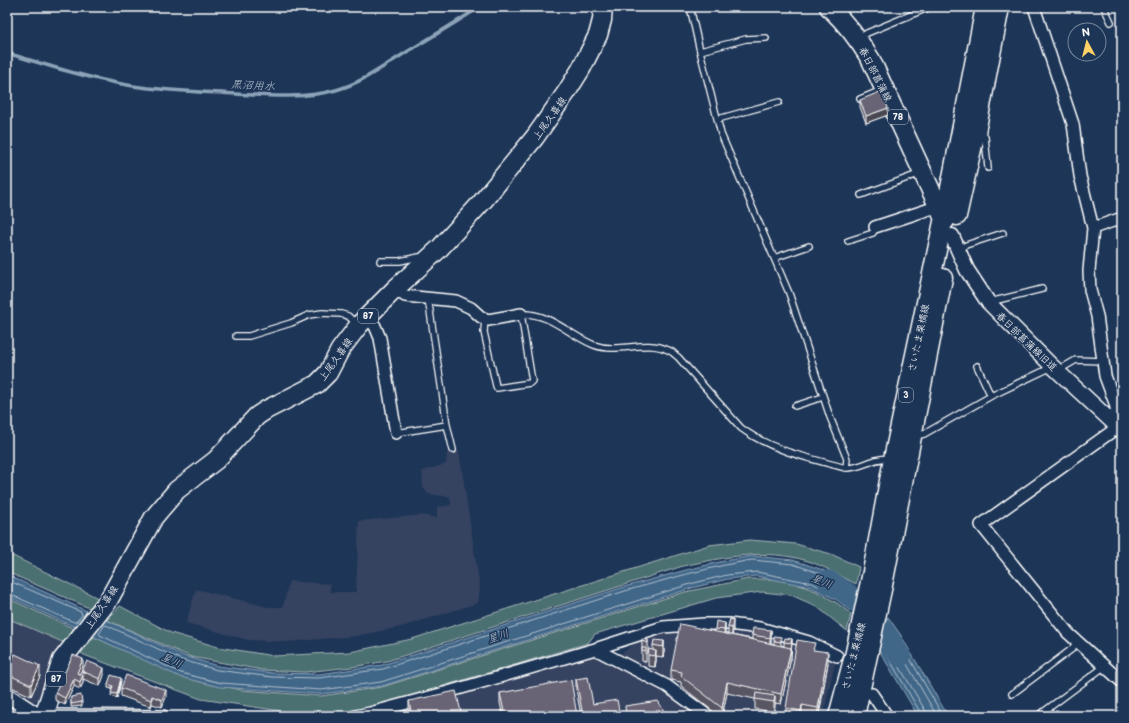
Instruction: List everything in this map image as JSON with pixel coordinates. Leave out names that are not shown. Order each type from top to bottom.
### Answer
[{"type":"main road","name":"上尾久喜線","points":[[45,715],[62,660],[108,601],[154,517],[176,490],[216,460],[257,416],[317,384],[328,373],[340,350],[363,321],[395,289],[426,262],[460,226],[511,168],[566,93],[581,69],[598,35],[602,20],[603,7]]},
{"type":"main road","name":"春日部菖蒲線","points":[[829,7],[844,21],[859,39],[871,60],[955,244]]},
{"type":"main road","name":"さいたま栗橋線","points":[[878,578],[892,459],[940,210],[985,7]]},
{"type":"main road","name":"さいたま栗橋線","points":[[855,716],[860,659],[955,244],[1000,7]]},
{"type":"main road","name":"さいたま栗橋線","points":[[838,716],[860,659]]},
{"type":"street","points":[[1034,7],[1073,124],[1080,176],[1093,228],[1089,277],[1090,290],[1102,343],[1102,361],[1105,376],[1118,402],[1120,427],[981,525],[1068,633],[1122,682]]},
{"type":"street","points":[[875,226],[930,209],[940,210]]},
{"type":"street","points":[[1093,228],[1122,218]]},
{"type":"street","name":"春日部菖蒲線旧道","points":[[955,244],[976,286],[988,302],[1055,369],[1120,427]]},
{"type":"street","points":[[395,289],[405,296],[463,303],[481,317],[488,320],[521,314]]},
{"type":"street","points":[[363,321],[375,326],[380,338],[396,433]]},
{"type":"street","points":[[354,716],[448,692],[595,649],[663,627],[729,624],[760,628],[809,642],[837,656]]},
{"type":"street","points":[[595,649],[667,686],[708,716]]},
{"type":"street","points":[[872,694],[887,716]]},
{"type":"street","points":[[7,695],[36,714],[163,716]]},
{"type":"lane","points":[[690,7],[722,134],[789,293],[830,417],[847,458],[846,468]]},
{"type":"lane","points":[[859,39],[867,33],[930,7]]},
{"type":"lane","points":[[1104,7],[1111,22]]},
{"type":"lane","points":[[700,51],[746,38],[766,38]]},
{"type":"lane","points":[[860,99],[885,89]]},
{"type":"lane","points":[[718,119],[779,102]]},
{"type":"lane","points":[[978,122],[985,137],[988,168]]},
{"type":"lane","points":[[861,195],[923,172]]},
{"type":"lane","points":[[848,241],[873,233],[875,226]]},
{"type":"lane","points":[[955,244],[966,245],[1003,233]]},
{"type":"lane","points":[[774,258],[809,246]]},
{"type":"lane","points":[[380,262],[400,261],[419,257],[426,262]]},
{"type":"lane","points":[[988,302],[1042,289]]},
{"type":"lane","points":[[428,298],[447,426],[453,450]]},
{"type":"lane","points":[[236,336],[249,336],[291,323],[310,315],[322,313],[341,314],[363,321]]},
{"type":"lane","points":[[485,318],[484,332],[497,388],[530,383],[532,381],[521,314],[532,314],[542,316],[594,345],[616,348],[657,347],[668,350],[678,357],[742,428],[753,437],[780,449],[846,468],[853,468],[883,458],[892,459]]},
{"type":"lane","points":[[911,437],[924,434],[991,396],[1076,360],[1102,361]]},
{"type":"lane","points":[[977,366],[991,396]]},
{"type":"lane","points":[[794,406],[823,397]]},
{"type":"lane","points":[[396,433],[447,426]]},
{"type":"lane","points":[[1012,694],[1072,649],[1077,641]]},
{"type":"lane","points":[[1038,716],[1105,666]]},
{"type":"shaded area","points":[[459,451],[480,588],[478,603],[401,627],[356,636],[287,642],[248,640],[186,623],[196,589],[268,607],[283,607],[289,581],[330,584],[330,592],[356,592],[359,521],[423,515],[437,518],[437,507],[451,505],[450,497],[428,494],[423,487],[422,471],[446,464],[447,452]]},
{"type":"shaded area","points":[[7,618],[67,644],[42,699],[31,703],[7,688]]},
{"type":"shaded area","points":[[727,627],[791,641],[828,657],[835,663],[823,716],[380,716],[587,657],[622,653],[640,639],[670,631]]},
{"type":"shaded area","points":[[7,703],[28,716],[7,716]]},
{"type":"green space","points":[[750,540],[796,544],[831,554],[859,567],[856,584],[819,565],[792,557],[761,554],[730,557],[683,566],[387,661],[352,667],[305,672],[262,670],[191,657],[107,620],[120,606],[171,633],[218,647],[274,656],[350,652],[412,639],[709,545]]},
{"type":"green space","points":[[7,553],[100,599],[89,608],[7,572]]},
{"type":"green space","points":[[748,579],[783,579],[816,591],[837,603],[851,614],[847,631],[816,606],[791,595],[762,592],[716,598],[595,634],[588,643],[386,703],[345,713],[316,716],[299,716],[294,713],[201,699],[81,653],[94,637],[182,676],[241,690],[321,696],[382,687],[685,592]]},
{"type":"green space","points":[[7,598],[77,630],[67,644],[7,618]]},
{"type":"water","points":[[752,556],[793,560],[823,570],[855,588],[850,611],[837,600],[811,587],[756,576],[728,579],[692,588],[382,686],[321,694],[220,687],[180,677],[92,636],[104,619],[184,656],[218,666],[273,673],[319,674],[382,665],[624,587],[686,570]]},
{"type":"water","points":[[7,575],[89,612],[77,628],[7,596]]},
{"type":"water","points":[[888,617],[900,634],[948,716],[918,716],[879,650]]},
{"type":"building","points":[[882,91],[888,108],[866,116],[860,100]]},
{"type":"building","points":[[730,619],[733,620],[732,628],[728,627]]},
{"type":"building","points":[[716,621],[725,623],[724,630],[715,629]]},
{"type":"building","points":[[680,624],[791,648],[781,694],[727,682],[722,708],[681,676],[682,672],[671,670]]},
{"type":"building","points":[[7,626],[10,628],[7,634]]},
{"type":"building","points":[[753,628],[771,630],[770,638],[752,635]]},
{"type":"building","points":[[774,636],[781,637],[781,642],[774,641]]},
{"type":"building","points":[[785,638],[792,639],[791,643],[784,642]]},
{"type":"building","points":[[642,639],[648,640],[648,643],[642,641]]},
{"type":"building","points":[[654,640],[664,641],[663,647],[653,645]]},
{"type":"building","points":[[797,640],[815,643],[813,650],[828,652],[818,708],[802,705],[801,711],[786,708]]},
{"type":"building","points":[[642,648],[646,648],[646,652],[642,651]]},
{"type":"building","points":[[649,649],[656,651],[655,656],[648,655]]},
{"type":"building","points":[[15,654],[40,666],[31,685],[7,674]]},
{"type":"building","points":[[73,655],[83,659],[77,673],[83,675],[80,682],[74,679],[65,698],[55,693]]},
{"type":"building","points":[[87,661],[104,668],[100,679],[82,671]]},
{"type":"building","points":[[111,675],[121,678],[117,694],[111,693],[113,686],[108,684]]},
{"type":"building","points":[[126,675],[166,690],[162,700],[152,696],[151,700],[121,688]]},
{"type":"building","points":[[588,677],[593,704],[617,700],[620,716],[583,716],[576,679]]},
{"type":"building","points":[[571,680],[577,716],[505,716],[500,693]]},
{"type":"building","points":[[456,691],[462,716],[412,716],[409,701]]},
{"type":"building","points":[[756,693],[775,696],[774,702],[755,699]]},
{"type":"building","points":[[81,695],[82,702],[71,704],[71,697]]},
{"type":"building","points":[[658,701],[667,716],[626,716],[625,706]]},
{"type":"waterway","name":"黒沼用水","points":[[7,53],[85,76],[146,88],[261,95],[312,95],[336,90],[363,79],[480,7]]},
{"type":"waterway","name":"星川","points":[[828,581],[860,604],[886,635],[900,656]]}]
